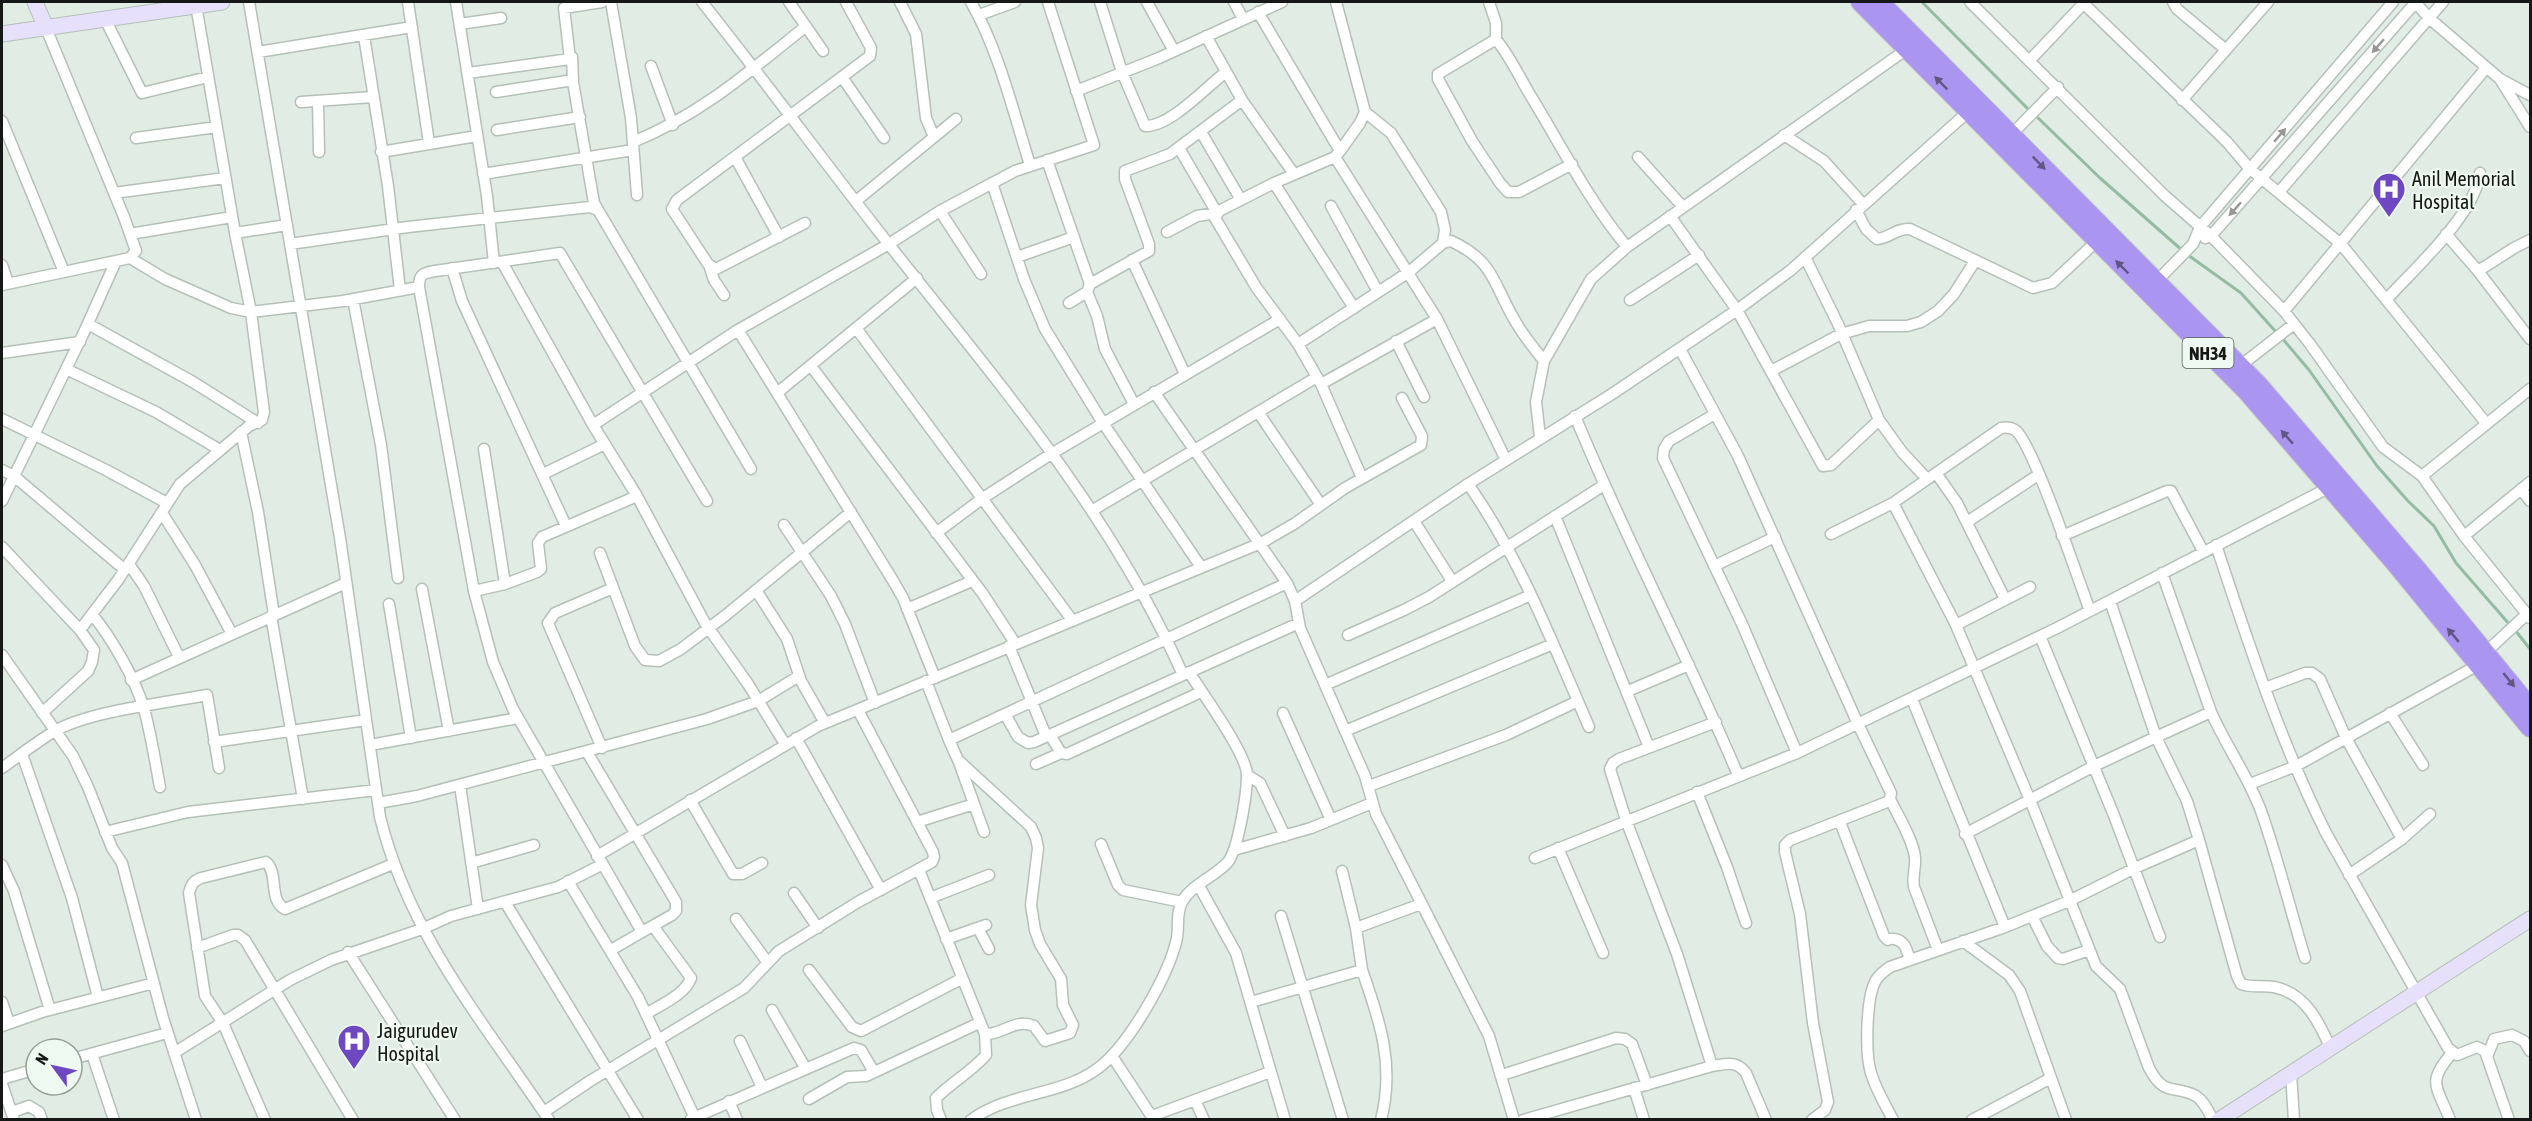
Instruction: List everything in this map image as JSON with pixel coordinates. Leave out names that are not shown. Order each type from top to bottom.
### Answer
[{"type":"highway","name":"NH34","points":[[1860,2],[2247,392],[2482,659],[2530,707]]},
{"type":"highway","name":"NH34","points":[[1880,2],[2240,366],[2289,419],[2482,659],[2530,728]]},
{"type":"street","points":[[2,265],[5,284],[130,258],[136,251],[35,2]]},
{"type":"street","points":[[2,34],[222,2]]},
{"type":"street","points":[[249,2],[346,583],[378,802],[393,864],[422,929],[446,969],[546,1116],[608,1070],[744,988],[779,951],[881,890],[928,865],[934,857],[858,710]]},
{"type":"street","points":[[408,2],[429,143]]},
{"type":"street","points":[[456,2],[488,220],[498,263],[637,496],[708,628],[784,744]]},
{"type":"street","points":[[602,2],[564,8],[572,57],[573,82],[588,157],[594,203],[751,469]]},
{"type":"street","points":[[611,2],[633,146],[637,195]]},
{"type":"street","points":[[702,2],[888,244],[973,347],[1093,510],[1142,591],[1186,674],[1201,692],[1244,762],[1247,775],[1234,850],[1226,864],[1182,902],[1176,938],[1154,994],[1145,1012],[1112,1056],[1097,1070],[1077,1079],[998,1104],[971,1119]]},
{"type":"street","points":[[789,2],[823,51]]},
{"type":"street","points":[[723,295],[714,280],[711,268],[673,213],[672,205],[870,57],[872,51],[846,2]]},
{"type":"street","points":[[900,2],[916,34],[926,118],[934,137]]},
{"type":"street","points":[[971,2],[979,15],[1001,75],[1030,165]]},
{"type":"street","points":[[979,15],[1015,2]]},
{"type":"street","points":[[593,425],[738,330],[888,244],[940,211],[1030,165],[1094,145],[1048,2]]},
{"type":"street","points":[[1100,2],[1122,72],[1142,123],[1148,127],[1180,111],[1226,72]]},
{"type":"street","points":[[1147,2],[1174,51]]},
{"type":"street","points":[[1234,2],[1243,19]]},
{"type":"street","points":[[1076,91],[1174,51],[1282,2]]},
{"type":"street","points":[[1336,2],[1365,112],[1391,133],[1441,212],[1445,230],[1443,243]]},
{"type":"street","points":[[1489,2],[1496,27],[1496,41],[1572,164],[1598,211],[1627,247]]},
{"type":"street","points":[[1970,2],[2058,87],[2165,196],[2211,236],[2284,311],[2383,447],[2422,476],[2464,536],[2529,616],[2512,627],[2482,659],[2295,766],[2250,784]]},
{"type":"street","points":[[2030,60],[2083,2],[2227,142],[2250,169],[2341,244],[2486,423]]},
{"type":"street","points":[[2173,2],[2177,9],[2225,49]]},
{"type":"street","points":[[2182,100],[2268,2]]},
{"type":"street","points":[[2156,282],[2193,244],[2200,227],[2394,2]]},
{"type":"street","points":[[2193,244],[2211,236],[2415,2],[2428,18],[2486,68],[2500,79],[2530,95]]},
{"type":"street","points":[[2279,192],[2443,2]]},
{"type":"street","points":[[80,630],[127,567],[180,484],[241,432],[262,420],[264,412],[250,312],[196,5]]},
{"type":"street","points":[[1258,12],[1337,154],[1437,318],[1506,460]]},
{"type":"street","points":[[460,24],[501,18]]},
{"type":"street","points":[[105,19],[142,93],[208,77]]},
{"type":"street","points":[[258,52],[412,27]]},
{"type":"street","points":[[483,174],[588,157],[633,146],[703,106],[805,27]]},
{"type":"street","points":[[364,36],[400,290]]},
{"type":"street","points":[[1206,36],[1242,100],[1294,174]]},
{"type":"street","points":[[1496,41],[1493,40],[1442,69],[1437,76],[1473,141],[1504,188],[1513,193],[1572,164]]},
{"type":"street","points":[[1540,437],[1536,402],[1544,361],[1591,279],[1627,247],[1907,49]]},
{"type":"street","points":[[468,73],[572,57]]},
{"type":"street","points":[[651,66],[673,125]]},
{"type":"street","points":[[2284,311],[2486,68]]},
{"type":"street","points":[[842,78],[884,138]]},
{"type":"street","points":[[2500,79],[2530,127]]},
{"type":"street","points":[[496,92],[573,82]]},
{"type":"street","points":[[2012,134],[2058,87]]},
{"type":"street","points":[[301,102],[373,97]]},
{"type":"street","points":[[1069,303],[1132,260],[1147,253],[1149,247],[1124,173],[1160,159],[1179,148],[1242,100]]},
{"type":"street","points":[[318,101],[319,152]]},
{"type":"street","points":[[1295,601],[1468,484],[1575,417],[1737,310],[1805,257],[1969,111]]},
{"type":"street","points":[[1167,232],[1197,216],[1217,213],[1337,154],[1360,123],[1365,112]]},
{"type":"street","points":[[497,130],[580,117]]},
{"type":"street","points":[[856,201],[956,119]]},
{"type":"street","points":[[2,121],[64,272]]},
{"type":"street","points":[[136,138],[217,127]]},
{"type":"street","points":[[1201,132],[1241,200]]},
{"type":"street","points":[[1785,135],[1824,161],[1860,207],[1866,229],[1877,239],[1885,238],[1901,228],[1910,229],[2025,286],[2043,287],[2052,283],[2096,242]]},
{"type":"street","points":[[381,152],[477,136]]},
{"type":"street","points":[[1179,148],[1217,213],[1215,218],[1218,224],[1256,287],[1298,344],[1319,380],[1362,478]]},
{"type":"street","points":[[1638,157],[1683,207]]},
{"type":"street","points":[[735,158],[779,237]]},
{"type":"street","points":[[1047,160],[1074,237],[1105,349],[1134,404]]},
{"type":"street","points":[[2386,300],[2446,234],[2474,195],[2480,173]]},
{"type":"street","points":[[114,194],[225,178]]},
{"type":"street","points":[[992,183],[1045,329],[1103,423],[1201,567]]},
{"type":"street","points":[[1274,183],[1354,308]]},
{"type":"street","points":[[1331,206],[1378,292]]},
{"type":"street","points":[[290,244],[393,229],[590,207],[598,210]]},
{"type":"street","points":[[940,211],[981,274]]},
{"type":"street","points":[[1670,216],[1737,310],[1823,466],[1832,465],[1879,420]]},
{"type":"street","points":[[130,234],[232,217]]},
{"type":"street","points":[[711,268],[721,268],[805,223]]},
{"type":"street","points":[[235,233],[287,225]]},
{"type":"street","points":[[2446,234],[2478,271],[2530,339]]},
{"type":"street","points":[[1017,257],[1074,237]]},
{"type":"street","points":[[2478,271],[2530,240]]},
{"type":"street","points":[[1298,344],[1409,272],[1443,243],[1451,241],[1463,246],[1488,267],[1513,317],[1544,361]]},
{"type":"street","points":[[642,932],[518,718],[493,662],[474,591],[419,287],[419,279],[423,273],[560,253],[707,501]]},
{"type":"street","points":[[1630,300],[1699,255]]},
{"type":"street","points":[[1805,257],[1879,420],[1902,452],[1932,476],[1967,522],[2005,599]]},
{"type":"street","points":[[130,258],[165,279],[231,308],[250,312],[353,299],[419,287]]},
{"type":"street","points":[[1132,260],[1185,374]]},
{"type":"street","points":[[2,501],[80,342],[116,261]]},
{"type":"street","points":[[1771,371],[1841,334],[1869,326],[1907,326],[1922,322],[1938,311],[1954,294],[1975,261]]},
{"type":"street","points":[[452,268],[467,311],[566,526]]},
{"type":"street","points":[[777,393],[917,278]]},
{"type":"street","points":[[353,299],[381,445],[398,578]]},
{"type":"street","points":[[1093,510],[1258,412],[1437,318]]},
{"type":"street","points":[[936,533],[983,498],[1051,454],[1280,319]]},
{"type":"street","points":[[88,324],[193,382],[258,423]]},
{"type":"street","points":[[2240,366],[2294,324]]},
{"type":"street","points":[[856,327],[1072,620]]},
{"type":"street","points":[[738,330],[892,579],[907,609],[949,740],[984,832]]},
{"type":"street","points":[[1396,341],[1424,397]]},
{"type":"street","points":[[2,353],[80,342]]},
{"type":"street","points":[[1680,349],[1738,456],[1891,793],[1890,799],[1913,849],[1914,887],[1938,951]]},
{"type":"street","points":[[811,366],[972,581],[1012,645],[1032,702],[1048,736],[1061,753]]},
{"type":"street","points":[[66,369],[156,412],[220,450]]},
{"type":"street","points":[[2422,476],[2530,389]]},
{"type":"street","points":[[1154,392],[1287,583],[1295,601],[1299,623],[1369,786],[1372,803],[1485,1028],[1502,1075],[1514,1119]]},
{"type":"street","points":[[174,1053],[310,969],[348,952],[422,929],[451,916],[505,902],[568,881],[635,833],[784,744],[825,723],[1261,543],[1362,478],[1421,445],[1422,436],[1402,398]]},
{"type":"street","points":[[1258,412],[1321,504]]},
{"type":"street","points":[[1715,414],[1669,441],[1664,449],[1663,458],[1797,753]]},
{"type":"street","points":[[1575,417],[1604,485],[1716,722],[1738,775]]},
{"type":"street","points":[[2,419],[34,434],[165,508],[232,634]]},
{"type":"street","points":[[1831,534],[1893,502],[2001,428],[2008,427],[2020,436],[2038,475],[2090,611]]},
{"type":"street","points":[[241,432],[258,512],[272,616],[303,799]]},
{"type":"street","points":[[543,474],[605,444]]},
{"type":"street","points":[[484,449],[505,584]]},
{"type":"street","points":[[2,470],[14,476],[127,567],[144,586],[179,657]]},
{"type":"street","points":[[1967,522],[2038,475]]},
{"type":"street","points":[[2464,536],[2530,482]]},
{"type":"street","points":[[1468,484],[1506,546],[1531,595],[1589,727]]},
{"type":"street","points":[[1348,635],[1404,610],[1604,485]]},
{"type":"street","points":[[1535,858],[1797,753],[1974,669],[2330,487]]},
{"type":"street","points":[[2521,489],[2530,501]]},
{"type":"street","points":[[2062,536],[2167,491],[2174,494],[2203,551]]},
{"type":"street","points":[[474,591],[505,584],[537,572],[541,568],[539,540],[637,496]]},
{"type":"street","points":[[1893,502],[1956,625],[2030,800],[2089,950],[2102,975],[2120,989],[2154,1077],[2172,1091],[2195,1096],[2213,1119]]},
{"type":"street","points":[[600,553],[635,646],[645,660],[659,661],[708,628],[851,512]]},
{"type":"street","points":[[1554,516],[1628,691],[1649,747]]},
{"type":"street","points":[[1414,521],[1452,581]]},
{"type":"street","points":[[784,525],[831,596],[845,624],[875,703]]},
{"type":"street","points":[[1714,566],[1775,537]]},
{"type":"street","points":[[2216,545],[2265,688],[2313,808],[2415,993],[2452,1053],[2457,1055],[2482,1047],[2509,1119]]},
{"type":"street","points":[[2,547],[80,630],[94,650],[88,671],[42,713]]},
{"type":"street","points":[[2162,573],[2211,712],[2234,760],[2250,784],[2261,812],[2304,958]]},
{"type":"street","points":[[907,609],[972,581]]},
{"type":"street","points":[[131,680],[346,583]]},
{"type":"street","points":[[949,740],[1287,583]]},
{"type":"street","points":[[1956,625],[2030,587]]},
{"type":"street","points":[[602,748],[548,623],[555,613],[613,588]]},
{"type":"street","points":[[422,589],[449,731]]},
{"type":"street","points":[[756,590],[792,648],[799,676],[825,723]]},
{"type":"street","points":[[1325,685],[1531,595]]},
{"type":"street","points":[[2110,601],[2156,737],[2187,801],[2241,984],[2249,987],[2273,987],[2294,996],[2313,1014],[2330,1047]]},
{"type":"street","points":[[389,604],[411,738]]},
{"type":"street","points":[[92,614],[102,627],[143,707],[160,787]]},
{"type":"street","points":[[1005,714],[1023,741],[1028,743],[1299,623]]},
{"type":"street","points":[[2040,636],[2094,766],[2160,937]]},
{"type":"street","points":[[1345,731],[1552,644]]},
{"type":"street","points":[[2,655],[73,756],[105,832],[122,863],[167,1033],[196,1119]]},
{"type":"street","points":[[1628,691],[1689,665]]},
{"type":"street","points":[[2265,688],[2305,673],[2316,675],[2320,679],[2346,738],[2402,839]]},
{"type":"street","points":[[378,802],[417,796],[707,719],[758,702],[799,676]]},
{"type":"street","points":[[1036,764],[1061,753],[1071,752],[1201,692]]},
{"type":"street","points":[[2,768],[55,731],[91,718],[207,695],[219,768]]},
{"type":"street","points":[[1912,699],[1965,834],[2005,927]]},
{"type":"street","points":[[1369,786],[1506,735],[1578,701]]},
{"type":"street","points":[[1965,834],[2094,766],[2211,712]]},
{"type":"street","points":[[1283,713],[1331,820]]},
{"type":"street","points":[[2390,713],[2423,765]]},
{"type":"street","points":[[370,745],[518,718]]},
{"type":"street","points":[[214,742],[366,720]]},
{"type":"street","points":[[1712,1066],[1677,954],[1626,820],[1610,769],[1619,759],[1716,722]]},
{"type":"street","points":[[796,738],[881,890]]},
{"type":"street","points":[[587,752],[676,902],[676,911],[611,950]]},
{"type":"street","points":[[22,754],[72,898],[98,997]]},
{"type":"street","points":[[958,760],[1031,827],[1036,838],[1038,848],[1031,905],[1035,930],[1040,944],[1061,979],[1064,1005],[1073,1025],[1070,1033],[1046,1041],[1039,1031],[1028,1024],[1016,1024],[985,1034]]},
{"type":"street","points":[[1247,775],[1260,783],[1285,836]]},
{"type":"street","points":[[460,785],[478,909]]},
{"type":"street","points":[[105,832],[188,812],[376,790]]},
{"type":"street","points":[[1696,792],[1727,867],[1746,923]]},
{"type":"street","points":[[1812,1119],[1825,1110],[1828,1102],[1813,1023],[1800,914],[1785,845],[1790,840],[1840,822],[1890,799]]},
{"type":"street","points":[[690,800],[733,874],[742,874],[762,863]]},
{"type":"street","points":[[1234,850],[1285,836],[1372,803]]},
{"type":"street","points":[[917,822],[974,804]]},
{"type":"street","points":[[2349,875],[2402,839],[2430,814]]},
{"type":"street","points":[[1840,822],[1884,936],[1906,947],[1910,960]]},
{"type":"street","points":[[1893,1119],[1877,1091],[1870,1070],[1867,1040],[1875,982],[1890,967],[2005,927],[2069,901],[2134,868],[2199,840]]},
{"type":"street","points":[[1101,844],[1118,885],[1123,890],[1182,902]]},
{"type":"street","points":[[471,863],[534,845]]},
{"type":"street","points":[[1558,848],[1603,952]]},
{"type":"street","points":[[265,1119],[223,1023],[205,996],[189,893],[195,880],[266,862],[270,867],[277,902],[285,909],[393,864]]},
{"type":"street","points":[[2,865],[14,891],[50,1010]]},
{"type":"street","points":[[919,870],[985,1034],[986,1055],[976,1067],[945,1088],[936,1098],[937,1110],[941,1119]]},
{"type":"street","points":[[1342,871],[1356,928],[1362,970],[1378,1016],[1387,1061],[1388,1074],[1381,1119]]},
{"type":"street","points":[[930,898],[989,875]]},
{"type":"street","points":[[568,881],[611,950],[646,1014],[693,1118],[858,1048],[874,1072]]},
{"type":"street","points":[[1199,886],[1236,953],[1285,1119]]},
{"type":"street","points":[[794,893],[818,928]]},
{"type":"street","points":[[505,902],[638,1119]]},
{"type":"street","points":[[1356,928],[1421,904]]},
{"type":"street","points":[[1281,916],[1343,1119]]},
{"type":"street","points":[[2032,916],[2047,946],[2058,958],[2063,959],[2089,950]]},
{"type":"street","points":[[736,919],[768,963]]},
{"type":"street","points":[[2219,1119],[2237,1114],[2330,1047],[2530,920]]},
{"type":"street","points":[[646,1014],[682,991],[688,986],[691,978],[653,926]]},
{"type":"street","points":[[946,939],[982,926],[989,949]]},
{"type":"street","points":[[197,948],[233,935],[242,937],[354,1119]]},
{"type":"street","points":[[1963,941],[2009,975],[2020,991],[2066,1119]]},
{"type":"street","points":[[348,952],[455,1119]]},
{"type":"street","points":[[809,970],[852,1027],[861,1032],[961,979]]},
{"type":"street","points":[[1251,1002],[1362,970]]},
{"type":"street","points":[[2,1002],[5,1025],[50,1010],[154,983]]},
{"type":"street","points":[[772,1010],[806,1069]]},
{"type":"street","points":[[809,1099],[847,1077],[861,1077],[874,1072],[979,1023]]},
{"type":"street","points":[[84,1056],[167,1033]]},
{"type":"street","points":[[2487,1056],[2494,1039],[2512,1035],[2524,1041],[2530,1051]]},
{"type":"street","points":[[1502,1075],[1616,1038],[1625,1038],[1632,1044],[1647,1084]]},
{"type":"street","points":[[740,1041],[762,1087]]},
{"type":"street","points":[[2450,1119],[2435,1080],[2436,1073],[2452,1053]]},
{"type":"street","points":[[92,1054],[114,1119]]},
{"type":"street","points":[[1112,1056],[1153,1118],[1270,1072]]},
{"type":"street","points":[[1523,1119],[1712,1066],[1733,1063],[1741,1066],[1746,1073],[1766,1119]]},
{"type":"street","points":[[2,1079],[24,1073]]},
{"type":"street","points":[[2291,1073],[2294,1119]]},
{"type":"street","points":[[1972,1119],[2051,1078]]},
{"type":"street","points":[[2,1084],[13,1116],[29,1106],[35,1108],[42,1119]]},
{"type":"street","points":[[1634,1089],[1644,1119]]},
{"type":"street","points":[[729,1101],[737,1119]]},
{"type":"street","points":[[1195,1101],[1204,1119]]},
{"type":"waterway","points":[[1922,2],[2030,111]]},
{"type":"waterway","points":[[2035,115],[2100,178],[2183,251]]},
{"type":"waterway","points":[[2188,255],[2241,293],[2277,333]]},
{"type":"waterway","points":[[2282,338],[2309,370],[2377,466],[2434,526],[2456,563],[2510,625]]},
{"type":"waterway","points":[[2515,630],[2530,649]]},
{"type":"place","name":"Anil Memorial Hospital","points":[[2389,218]]},
{"type":"place","name":"Jaigurudev Hospital","points":[[354,1070]]}]
